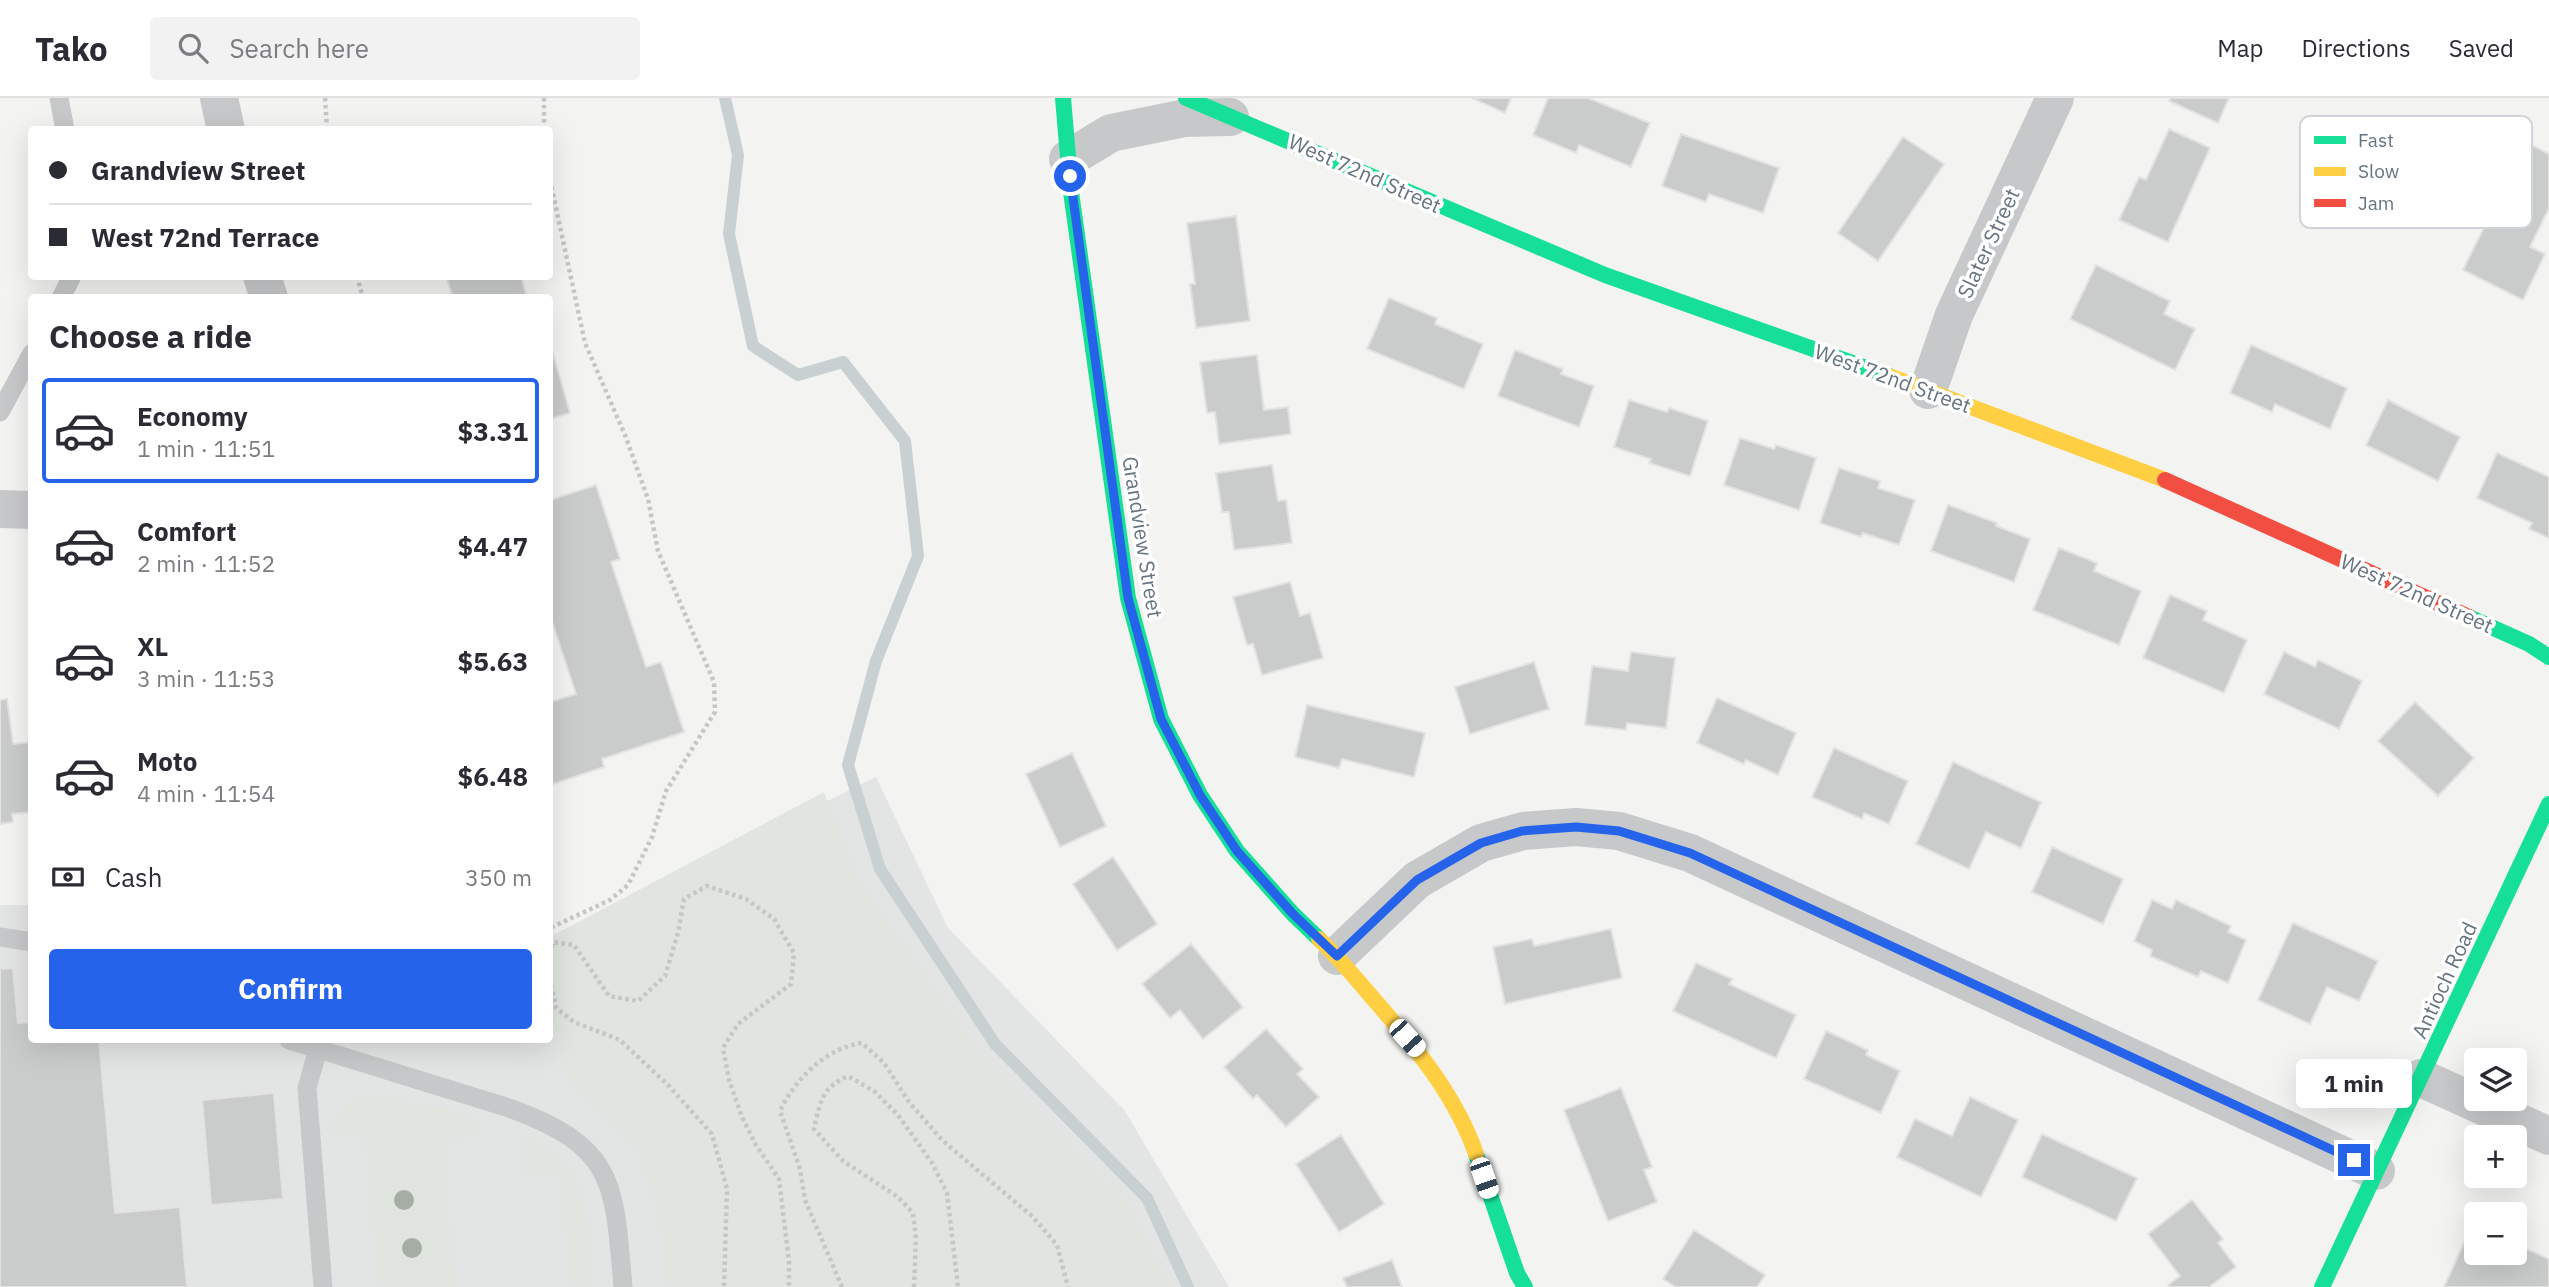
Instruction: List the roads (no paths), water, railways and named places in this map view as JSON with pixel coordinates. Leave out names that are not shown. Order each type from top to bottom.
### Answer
[{"type":"street","points":[[219,98],[225,126]]},
{"type":"street","name":"Grandview Street","points":[[1063,98],[1068,159],[1128,598],[1161,719],[1200,795],[1237,851],[1293,914],[1337,956],[1422,1055],[1468,1130],[1517,1273],[1525,1287]]},
{"type":"street","name":"West 72nd Street","points":[[1186,98],[1605,275],[2138,468],[2529,644],[2549,657]]},
{"type":"street","name":"Slater Street","points":[[1928,390],[1954,315],[2055,98]]},
{"type":"street","name":"West 72nd Street","points":[[1068,159],[1111,133],[1185,118],[1230,117]]},
{"type":"street","points":[[0,509],[28,510]]},
{"type":"street","name":"Antioch Road","points":[[2322,1287],[2549,804]]},
{"type":"street","points":[[1337,956],[1417,880],[1481,843],[1522,831],[1576,827],[1619,831],[1690,853],[2376,1171]]},
{"type":"street","points":[[2421,1078],[2549,1136]]},
{"type":"lane","points":[[59,98],[64,126]]},
{"type":"lane","points":[[0,412],[28,360]]},
{"type":"lane","points":[[0,937],[28,941]]},
{"type":"lane","points":[[299,1043],[509,1108],[566,1133],[592,1154],[608,1180],[616,1209],[623,1287]]},
{"type":"lane","points":[[318,1049],[307,1088],[323,1287]]},
{"type":"waterway","points":[[725,98],[738,155],[729,234],[753,346],[798,375],[843,362],[905,441],[918,556],[876,661],[848,765],[880,869],[995,1044],[1147,1198],[1188,1287]]}]
